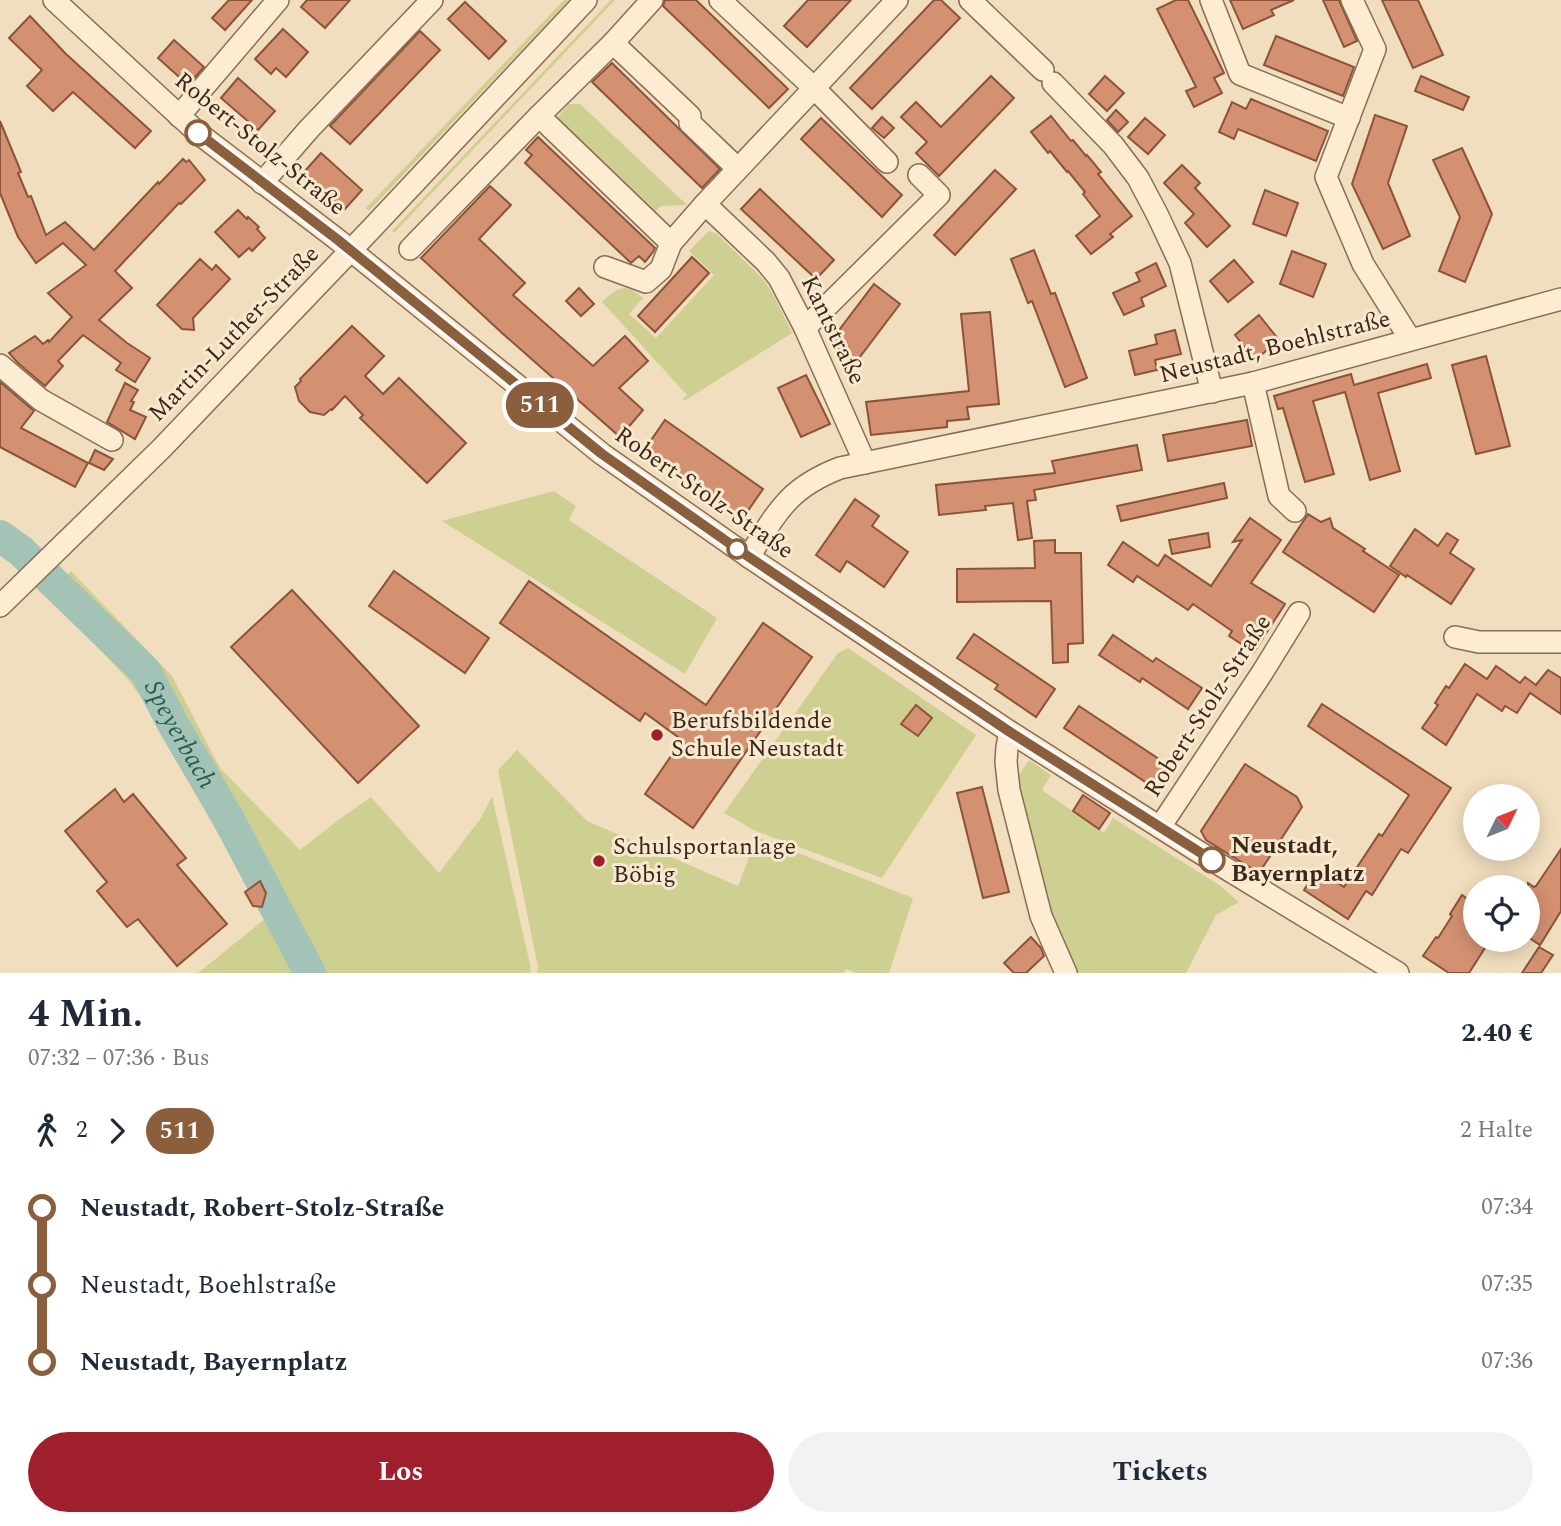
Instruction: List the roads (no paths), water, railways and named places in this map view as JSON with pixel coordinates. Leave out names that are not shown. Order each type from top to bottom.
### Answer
[{"type":"street","name":"Robert-Stolz-Straße","points":[[54,0],[179,116],[350,250],[590,446],[749,557],[1010,732],[1398,973]]},
{"type":"street","points":[[179,116],[278,0]]},
{"type":"street","points":[[262,183],[309,129],[432,0]]},
{"type":"street","name":"Martin-Luther-Straße","points":[[0,606],[162,448],[586,0]]},
{"type":"street","points":[[410,250],[652,0]]},
{"type":"street","points":[[720,0],[813,87],[887,162]]},
{"type":"street","points":[[605,267],[646,282],[661,269],[671,243],[705,204],[897,0]]},
{"type":"street","points":[[970,0],[1113,145],[1138,178],[1180,263],[1212,393]]},
{"type":"street","points":[[1211,0],[1240,74],[1349,118]]},
{"type":"street","points":[[1352,0],[1375,50],[1326,177],[1363,264],[1410,339]]},
{"type":"street","points":[[613,43],[690,116],[690,123],[737,168]]},
{"type":"street","points":[[539,116],[671,243]]},
{"type":"street","points":[[805,328],[939,195],[919,175]]},
{"type":"street","name":"Kantstraße","points":[[705,204],[766,262],[779,278],[805,328],[865,463]]},
{"type":"street","name":"Neustadt, Boehlstraße","points":[[749,557],[791,496],[822,475],[840,468],[1212,393],[1561,299]]},
{"type":"street","points":[[0,365],[48,404],[112,440]]},
{"type":"street","points":[[1253,383],[1279,496],[1295,511]]},
{"type":"street","name":"Robert-Stolz-Straße","points":[[1160,827],[1299,613]]},
{"type":"street","points":[[1455,637],[1479,642],[1561,642]]},
{"type":"street","points":[[1010,732],[1006,762],[1009,790],[1041,916],[1066,973]]},
{"type":"waterway","name":"Speyerbach","points":[[0,536],[21,551],[146,672],[228,818],[310,973]]},
{"type":"place","name":"Berufsbildende Schule Neustadt","points":[[657,735]]},
{"type":"place","name":"Neustadt, Bayernplatz","points":[[1212,860]]},
{"type":"place","name":"Schulsportanlage Böbig","points":[[599,861]]}]
